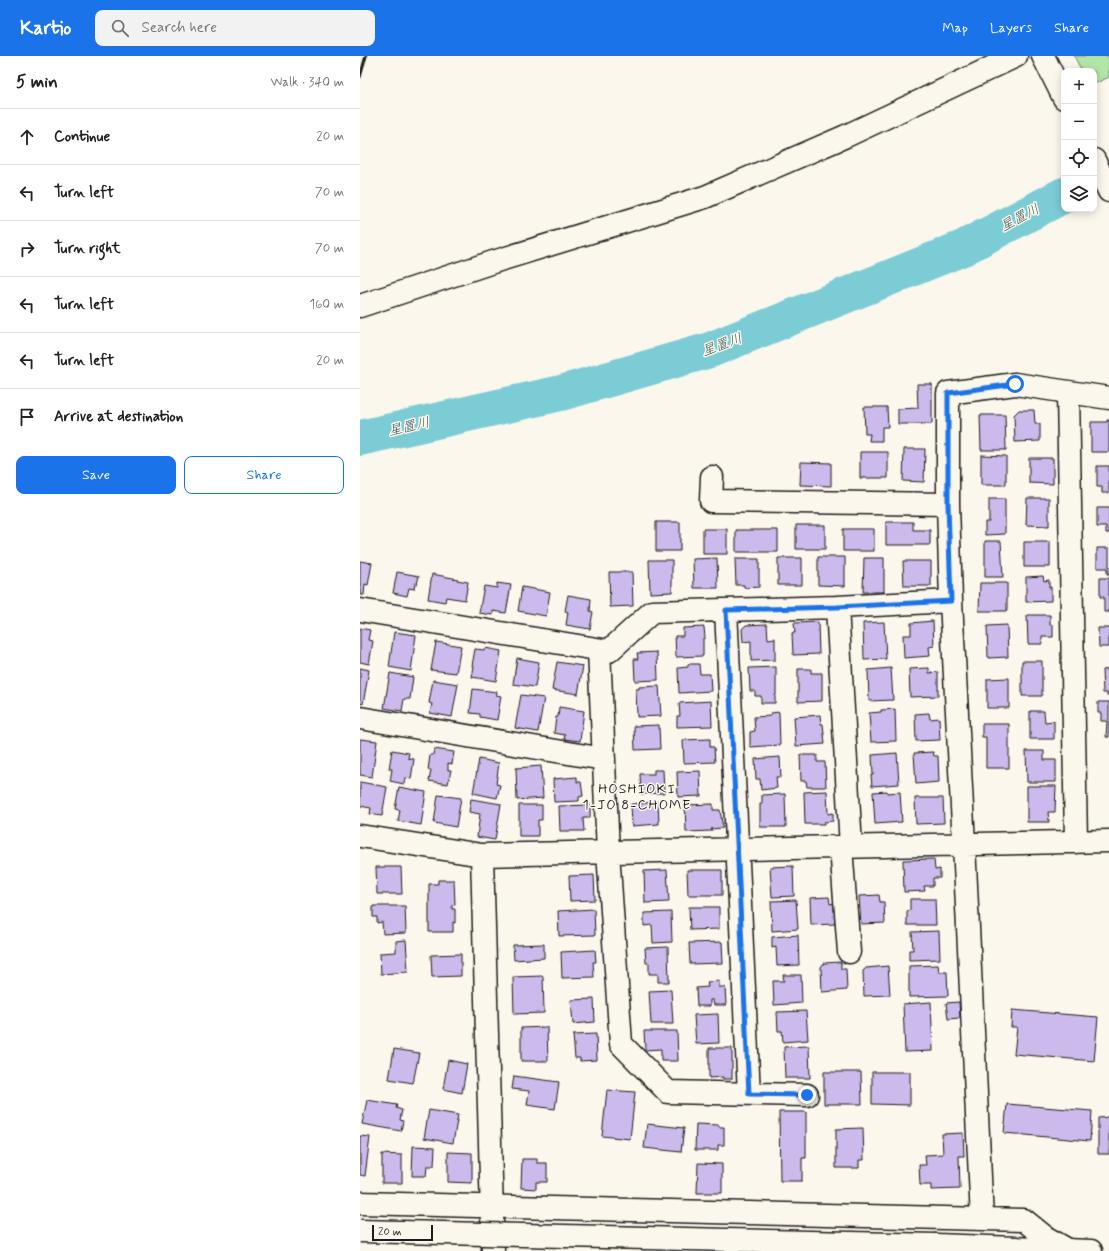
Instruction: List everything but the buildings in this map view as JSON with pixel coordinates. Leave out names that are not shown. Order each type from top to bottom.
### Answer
[{"type":"street","points":[[360,306],[493,262],[704,197],[846,136],[1016,56]]},
{"type":"street","points":[[1043,56],[1061,92]]},
{"type":"street","points":[[1097,166],[1109,191]]},
{"type":"street","points":[[982,1219],[951,601],[948,504],[948,393],[1015,384],[1109,398]]},
{"type":"street","points":[[1068,392],[1076,842]]},
{"type":"street","points":[[712,477],[711,501],[948,504]]},
{"type":"street","points":[[360,610],[609,651],[652,612],[837,607],[951,601]]},
{"type":"street","points":[[837,607],[849,952]]},
{"type":"street","points":[[726,610],[749,1094]]},
{"type":"street","points":[[599,650],[608,852],[621,1044],[668,1092],[807,1095]]},
{"type":"street","points":[[360,718],[604,759]]},
{"type":"street","points":[[360,836],[482,855],[1109,841]]},
{"type":"street","points":[[482,855],[493,1251]]},
{"type":"street","points":[[360,1203],[1024,1220],[1045,1237],[1068,1251]]},
{"type":"street","points":[[360,1231],[936,1245],[1091,1251]]},
{"type":"green space","points":[[1074,56],[1109,56],[1109,77],[1097,83],[1097,68],[1080,68]]},
{"type":"waterway","name":"星置川","points":[[360,438],[561,393],[710,350],[963,248],[1061,197]]},
{"type":"railway","points":[[360,77],[366,56]]},
{"type":"district","name":"HOSHIOKI 1-JO 8-CHOME","points":[[637,798]]},
{"type":"route","points":[[807,1095],[749,1094],[726,610],[837,607],[951,601],[948,504],[948,393],[1015,384]]}]
